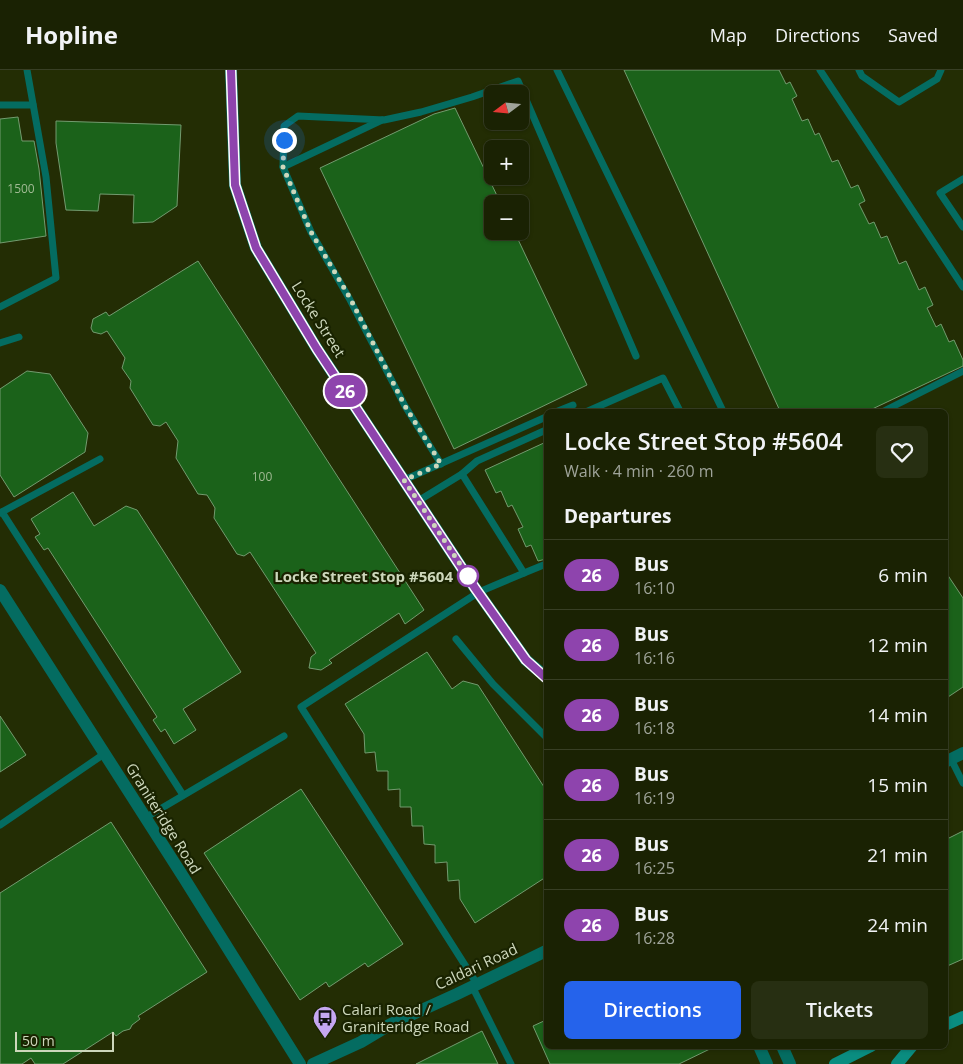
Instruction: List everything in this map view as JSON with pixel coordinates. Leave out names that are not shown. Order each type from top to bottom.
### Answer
[{"type":"main road","points":[[948,1024],[963,1017]]},
{"type":"main road","points":[[835,1064],[865,1049]]},
{"type":"main road","points":[[897,1064],[910,1049]]},
{"type":"street","name":"Locke Street","points":[[231,70],[235,185],[256,248],[317,349],[478,592],[526,660],[544,676]]},
{"type":"street","name":"Graniteridge Road","points":[[0,590],[300,1064]]},
{"type":"street","points":[[948,761],[963,753]]},
{"type":"street","name":"Caldari Road","points":[[313,1064],[361,1042],[391,1024],[544,952]]},
{"type":"street","points":[[760,1049],[766,1064]]},
{"type":"street","points":[[783,1049],[790,1064]]},
{"type":"lane","points":[[0,307],[56,278],[46,177],[27,70]]},
{"type":"lane","points":[[556,70],[722,409]]},
{"type":"lane","points":[[820,70],[963,287]]},
{"type":"lane","points":[[859,70],[862,76],[899,102],[937,79],[941,70]]},
{"type":"lane","points":[[283,167],[384,120],[421,112],[518,81],[636,356]]},
{"type":"lane","points":[[0,105],[33,105]]},
{"type":"lane","points":[[384,120],[298,116],[284,126],[283,167],[311,232],[350,298],[405,406],[441,464]]},
{"type":"lane","points":[[963,179],[940,193],[963,227]]},
{"type":"lane","points":[[0,343],[19,337]]},
{"type":"lane","points":[[888,409],[963,371]]},
{"type":"lane","points":[[593,409],[663,378],[679,409]]},
{"type":"lane","points":[[562,409],[573,404]]},
{"type":"lane","points":[[404,480],[544,417]]},
{"type":"lane","points":[[418,501],[462,474],[477,461],[544,431]]},
{"type":"lane","points":[[100,459],[1,512],[183,795]]},
{"type":"lane","points":[[462,474],[524,573]]},
{"type":"lane","points":[[511,1064],[475,985],[301,707],[478,592],[544,565]]},
{"type":"lane","points":[[456,639],[493,684],[544,735]]},
{"type":"lane","points":[[145,818],[284,736]]},
{"type":"lane","points":[[0,825],[104,754]]},
{"type":"lane","points":[[948,761],[963,783]]},
{"type":"building","points":[[624,70],[779,70],[786,84],[790,82],[797,96],[792,99],[802,121],[808,119],[815,135],[819,133],[832,162],[838,160],[851,188],[858,185],[865,201],[859,204],[869,224],[874,222],[881,238],[887,236],[899,264],[906,261],[919,290],[925,287],[933,305],[927,308],[936,327],[941,324],[949,342],[954,340],[963,360],[963,366],[872,409],[779,409]]},
{"type":"building","points":[[455,108],[484,169],[484,185],[492,185],[497,195],[484,195],[484,240],[518,240],[587,385],[454,449],[320,168],[434,114]]},
{"type":"building","points":[[18,117],[22,141],[34,141],[46,236],[0,243],[0,119]]},
{"type":"building","points":[[56,121],[181,125],[177,206],[153,222],[133,223],[134,195],[100,194],[98,211],[66,210],[56,143]]},
{"type":"building","points":[[198,261],[424,610],[405,624],[399,613],[329,660],[332,663],[321,670],[309,668],[311,657],[316,653],[250,552],[244,556],[237,554],[214,518],[215,508],[207,495],[198,494],[176,458],[178,441],[166,422],[160,426],[153,425],[130,388],[131,381],[122,368],[125,358],[107,331],[101,334],[93,332],[91,328],[93,319],[106,312],[109,316]]},
{"type":"building","points":[[27,371],[50,374],[88,433],[85,452],[14,497],[0,475],[0,389]]},
{"type":"building","points":[[544,443],[544,560],[538,561],[531,545],[526,547],[518,529],[523,527],[512,505],[508,507],[501,491],[496,493],[485,470]]},
{"type":"building","points":[[73,492],[94,526],[126,506],[137,510],[241,672],[183,709],[196,730],[174,744],[165,729],[161,732],[153,720],[157,717],[48,548],[44,550],[35,537],[40,534],[31,519]]},
{"type":"building","points":[[948,576],[963,598],[963,687],[948,697]]},
{"type":"building","points":[[427,652],[452,689],[463,681],[478,685],[544,787],[544,878],[475,923],[460,899],[459,880],[448,881],[447,862],[435,863],[435,845],[424,844],[423,826],[412,826],[411,807],[400,807],[400,789],[388,790],[388,771],[377,771],[375,752],[365,753],[364,734],[345,704]]},
{"type":"building","points":[[0,716],[26,755],[0,772]]},
{"type":"building","points":[[301,789],[403,944],[368,967],[365,963],[329,987],[326,982],[300,1000],[204,853]]},
{"type":"building","points":[[111,822],[207,972],[138,1016],[140,1019],[130,1029],[116,1036],[113,1032],[63,1064],[35,1064],[31,1058],[22,1064],[0,1064],[0,893]]},
{"type":"building","points":[[963,831],[963,959],[948,966],[948,838]]},
{"type":"building","points":[[544,1021],[544,1049],[710,1049],[679,1064],[550,1064],[533,1026]]},
{"type":"building","points":[[482,1031],[498,1064],[416,1064]]},
{"type":"bus line","name":"26","points":[[231,70],[235,185],[256,248],[317,349],[475,588],[526,660],[544,676]]},
{"type":"place","name":"Locke Street Stop #5604","points":[[468,576]]},
{"type":"place","name":"Calari Road / Graniteridge Road","points":[[325,1039]]},
{"type":"route","points":[[284,140],[283,167],[311,232],[350,298],[405,406],[441,464],[404,480],[468,576]]}]
